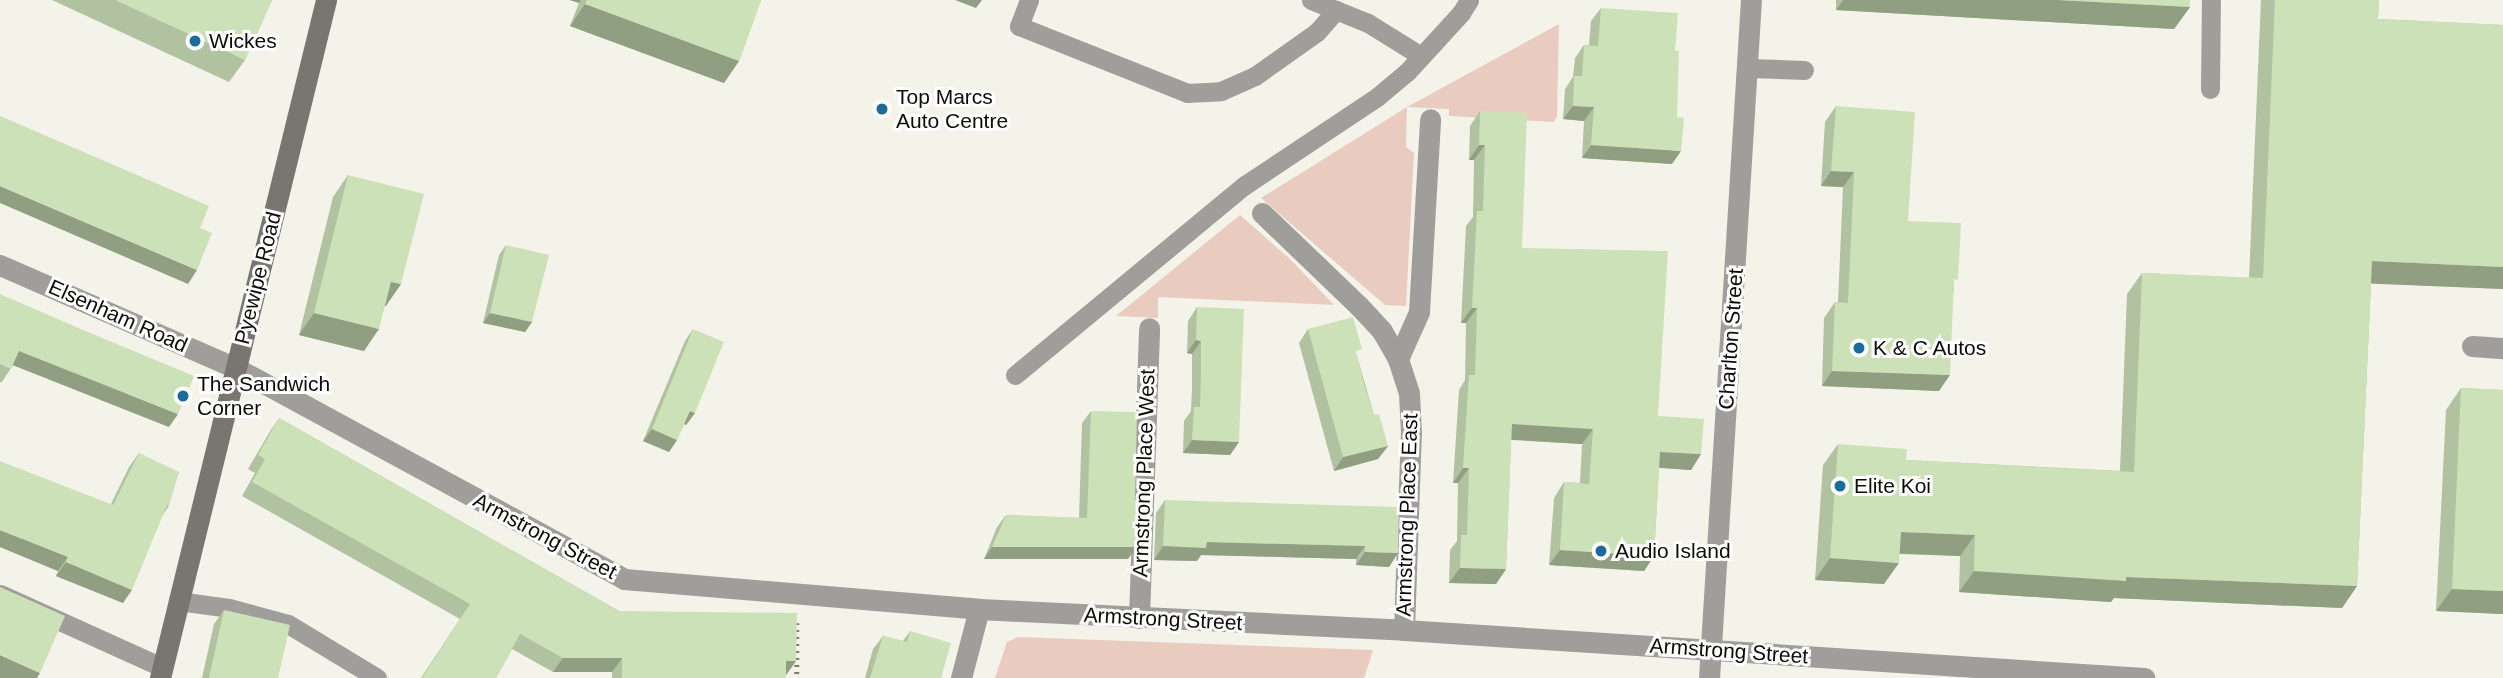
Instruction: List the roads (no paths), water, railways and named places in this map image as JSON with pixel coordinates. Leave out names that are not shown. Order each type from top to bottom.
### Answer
[{"type":"street","name":"Pyewipe Road","points":[[161,672],[326,0]]},
{"type":"street","name":"Charlton Street","points":[[1709,678],[1751,0]]},
{"type":"street","points":[[1398,359],[1419,312],[1430,119]]},
{"type":"street","name":"Armstrong Place East","points":[[1262,213],[1358,305],[1382,331],[1398,359],[1409,393],[1411,433],[1404,630]]},
{"type":"street","name":"Elsenham Road","points":[[0,265],[236,368]]},
{"type":"street","name":"Armstrong Place West","points":[[1139,618],[1149,328]]},
{"type":"street","points":[[2472,346],[2503,348]]},
{"type":"street","name":"Armstrong Street","points":[[236,368],[624,579],[979,609],[1404,630],[1711,649],[2066,676],[2144,678]]},
{"type":"street","points":[[961,678],[979,609]]},
{"type":"lane","points":[[1029,0],[1019,26],[1187,93],[1222,91],[1255,76],[1317,32],[1336,10]]},
{"type":"lane","points":[[1311,0],[1368,23],[1421,55]]},
{"type":"lane","points":[[1015,375],[1245,185],[1377,97],[1421,55],[1469,0]]},
{"type":"lane","points":[[2210,89],[2211,0]]},
{"type":"lane","points":[[1748,68],[1804,70]]},
{"type":"lane","points":[[0,594],[161,672]]},
{"type":"lane","points":[[178,601],[229,608],[288,624],[377,678]]},
{"type":"place","name":"Wickes","points":[[195,41]]},
{"type":"place","name":"Top Marcs Auto Centre","points":[[882,109]]},
{"type":"place","name":"K & C Autos","points":[[1859,348]]},
{"type":"place","name":"The Sandwich Corner","points":[[183,396]]},
{"type":"place","name":"Elite Koi","points":[[1840,486]]},
{"type":"place","name":"Audio Island","points":[[1601,551]]}]
